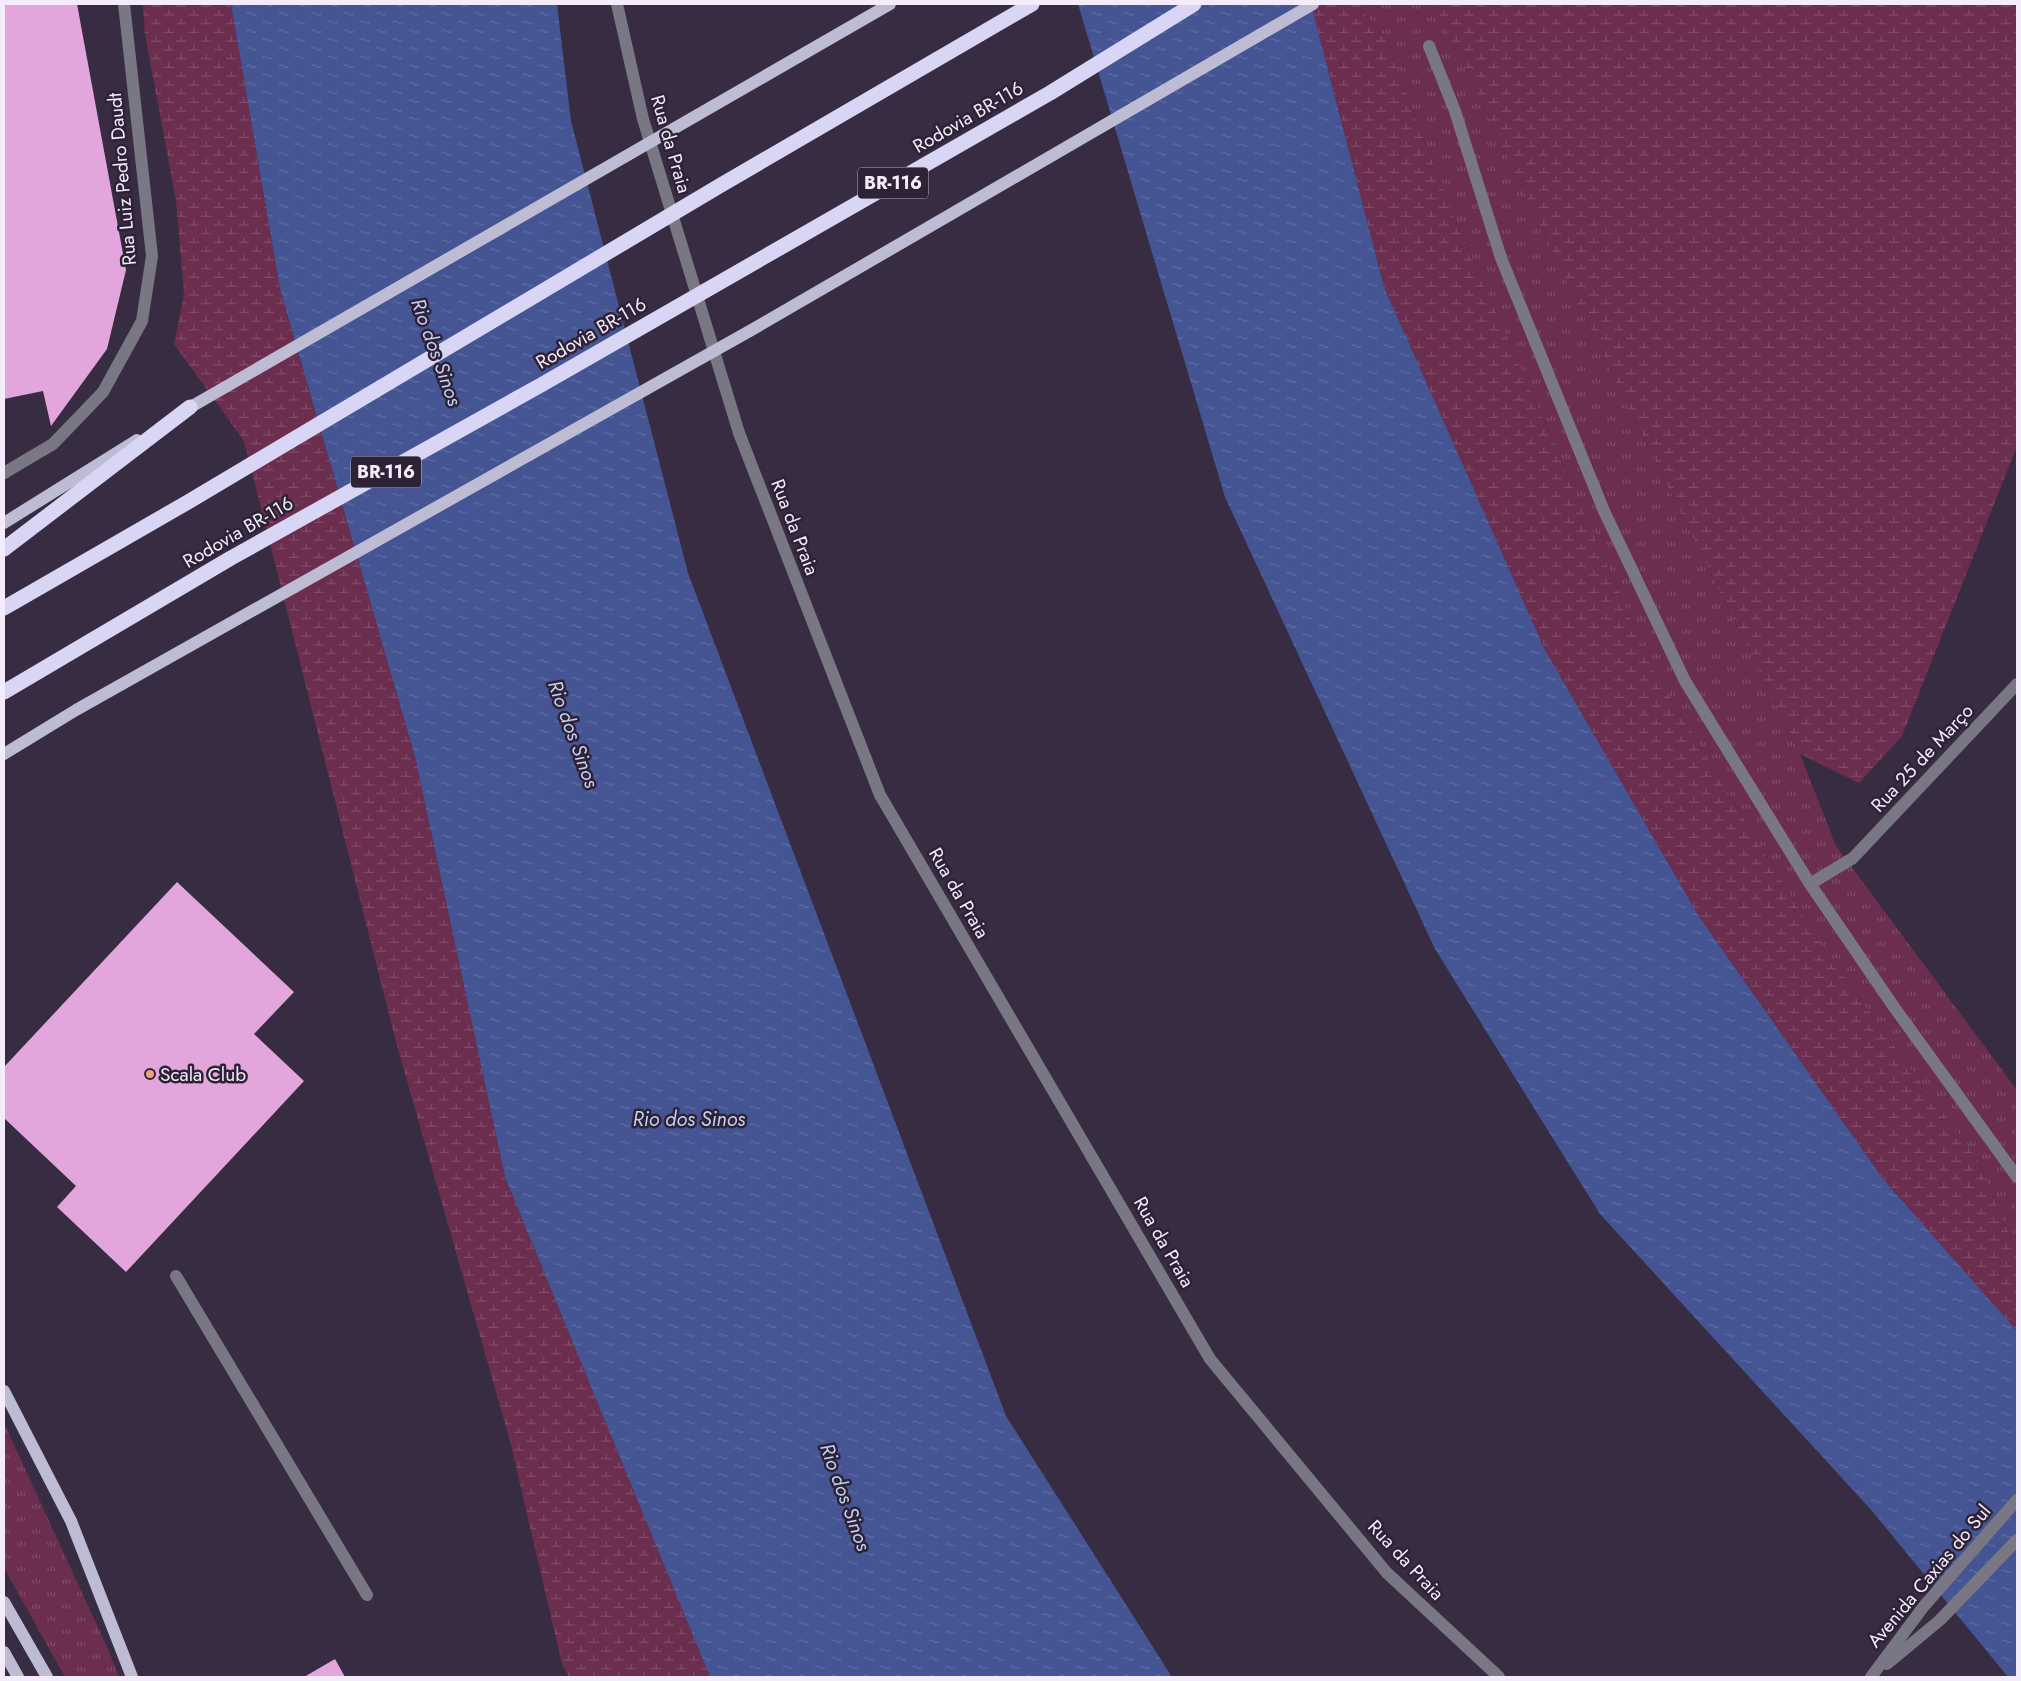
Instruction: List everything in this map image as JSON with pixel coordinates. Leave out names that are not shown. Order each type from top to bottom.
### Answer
[{"type":"highway","points":[[4,608],[188,502],[721,185],[1032,4]]},
{"type":"highway","name":"Rodovia BR-116","points":[[4,692],[231,558],[541,385],[1050,93],[1194,4]]},
{"type":"highway","points":[[4,549],[190,407]]},
{"type":"main road","points":[[4,523],[190,407],[890,4]]},
{"type":"main road","points":[[4,754],[76,710],[755,328],[1313,4]]},
{"type":"main road","points":[[4,1391],[71,1521],[132,1677]]},
{"type":"main road","points":[[4,1602],[47,1677]]},
{"type":"main road","points":[[4,1652],[18,1677]]},
{"type":"street","name":"Rua Luiz Pedro Daudt","points":[[4,473],[53,444],[103,392],[142,321],[152,256],[124,4]]},
{"type":"street","name":"Rua da Praia","points":[[617,4],[642,120],[739,434],[880,796],[1210,1359],[1387,1573],[1499,1677]]},
{"type":"street","points":[[1429,46],[1455,111],[1501,258],[1604,511],[1685,680],[1810,884],[1894,1007],[2017,1177]]},
{"type":"street","name":"Rua 25 de Março","points":[[1810,884],[1853,858],[2017,684]]},
{"type":"street","points":[[176,1276],[367,1595]]},
{"type":"street","name":"Avenida Caxias do Sul","points":[[1871,1677],[1924,1606],[2017,1500]]},
{"type":"street","name":"Avenida Caxias do Sul","points":[[1871,1677],[1940,1620],[2017,1540]]},
{"type":"green space","points":[[143,4],[231,4],[280,289],[415,757],[505,1177],[710,1677],[569,1677],[562,1664],[510,1441],[397,1046],[244,441],[174,344],[184,294],[176,201],[145,34]]},
{"type":"green space","points":[[1311,4],[1357,4],[1385,37],[1451,210],[1653,669],[1824,950],[1977,1159],[2017,1252],[2017,1331],[1883,1179],[1698,915],[1545,650],[1384,287]]},
{"type":"green space","points":[[1357,4],[1434,4],[1571,290],[1800,754],[1836,846],[2017,1090],[2017,1252],[1977,1159],[1824,950],[1653,669],[1451,210],[1385,37]]},
{"type":"green space","points":[[1434,4],[2017,4],[2017,446],[1902,736],[1859,783],[1800,754],[1571,290]]},
{"type":"green space","points":[[4,1423],[108,1649],[119,1677],[65,1677],[4,1568]]},
{"type":"water","name":"Rio dos Sinos","points":[[231,4],[557,4],[571,121],[688,573],[1006,1416],[1172,1677],[710,1677],[505,1177],[415,757],[280,289]]},
{"type":"water","points":[[1078,4],[1311,4],[1384,287],[1545,650],[1698,915],[1883,1179],[2017,1331],[2017,1677],[2008,1677],[1873,1512],[1600,1214],[1435,949],[1225,497]]},
{"type":"building","points":[[4,4],[77,4],[126,270],[107,349],[51,426],[43,391],[4,399]]},
{"type":"building","name":"Scala Club","points":[[177,882],[294,992],[254,1034],[304,1081],[126,1272],[57,1207],[76,1186],[4,1118],[4,1067]]},
{"type":"building","points":[[335,1659],[345,1677],[304,1677]]},
{"type":"place","name":"Scala Club","points":[[150,1074]]}]
